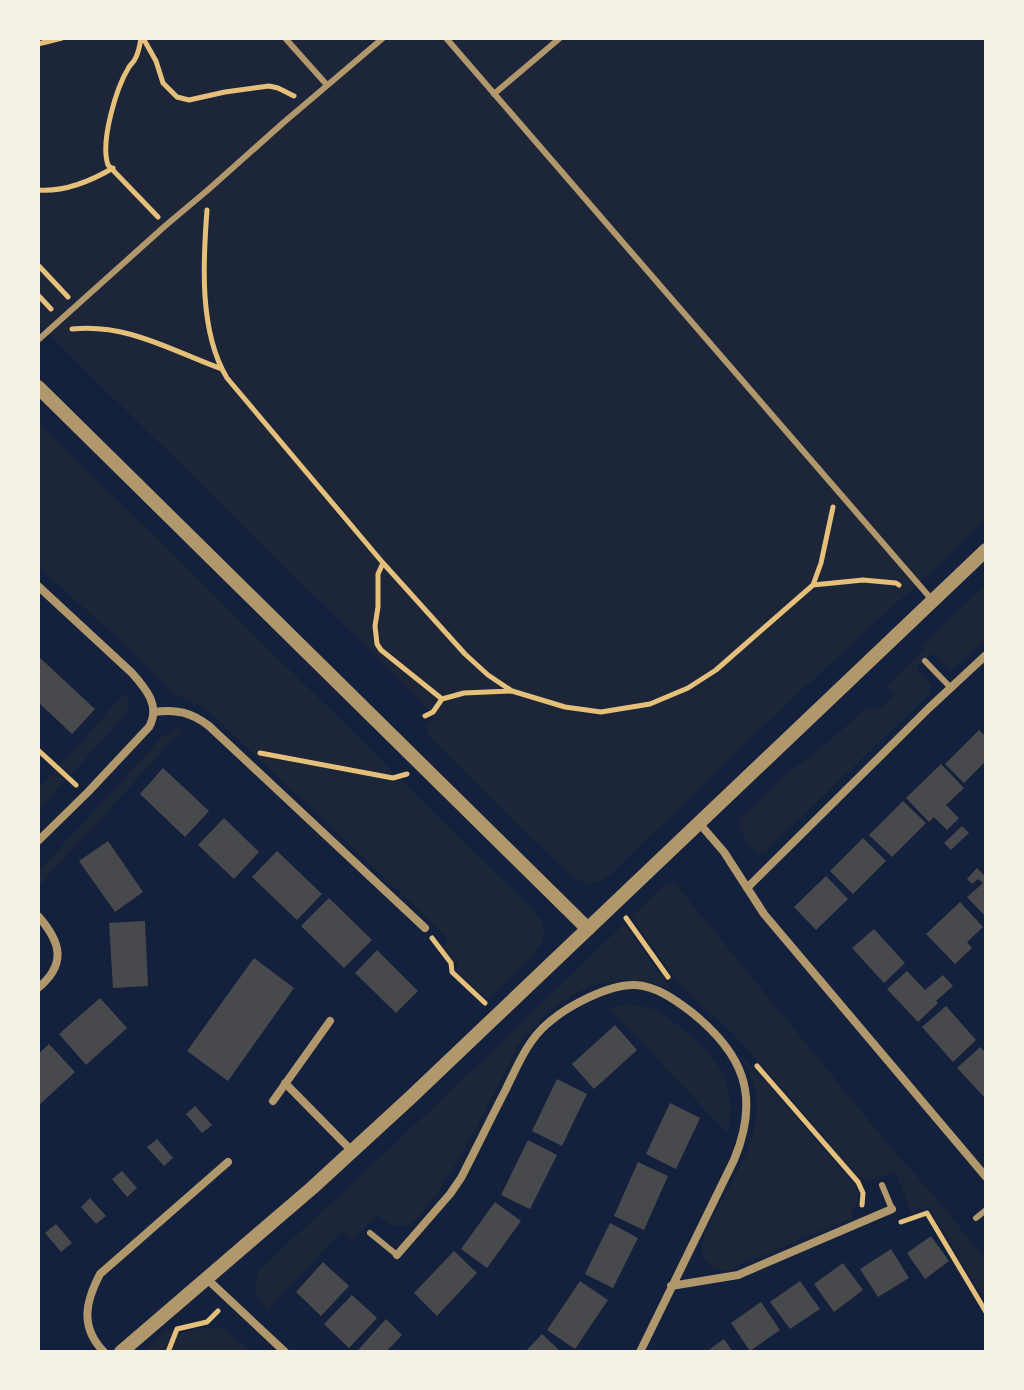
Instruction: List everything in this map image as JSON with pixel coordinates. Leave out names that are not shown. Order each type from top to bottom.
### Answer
[{"type":"street","points":[[38,387],[588,929]]},
{"type":"street","points":[[121,1352],[352,1151],[986,550]]},
{"type":"street","points":[[38,586],[132,673],[150,695],[154,707],[149,727],[38,841]]},
{"type":"street","points":[[747,888],[986,655]]},
{"type":"street","points":[[154,712],[174,710],[198,718],[425,928]]},
{"type":"street","points":[[699,823],[724,852],[764,914],[986,1177]]},
{"type":"street","points":[[38,916],[54,937],[58,954],[55,969],[38,988]]},
{"type":"street","points":[[397,1255],[455,1186],[538,1033],[555,1018],[594,996],[617,988],[638,985],[667,995],[705,1024],[735,1060],[747,1099],[746,1122],[739,1148],[640,1352]]},
{"type":"street","points":[[273,1101],[330,1021]]},
{"type":"street","points":[[285,1083],[352,1151]]},
{"type":"street","points":[[104,1352],[90,1333],[87,1321],[90,1292],[100,1274],[228,1162]]},
{"type":"street","points":[[671,1286],[738,1275],[892,1209]]},
{"type":"street","points":[[206,1278],[285,1352]]},
{"type":"lane","points":[[285,38],[327,85]]},
{"type":"lane","points":[[38,340],[383,38]]},
{"type":"lane","points":[[446,38],[933,601]]},
{"type":"lane","points":[[494,94],[560,38]]},
{"type":"lane","points":[[925,661],[951,688]]},
{"type":"lane","points":[[882,1185],[892,1209]]},
{"type":"lane","points":[[976,1218],[986,1210]]},
{"type":"lane","points":[[370,1233],[397,1255]]},
{"type":"path","points":[[38,44],[62,38]]},
{"type":"path","points":[[142,38],[156,61],[163,83],[177,97],[189,100],[269,86],[291,93],[304,105]]},
{"type":"path","points":[[142,38],[136,59],[128,68],[117,97],[107,130],[105,155],[108,165],[165,226]]},
{"type":"path","points":[[38,190],[80,183],[113,168]]},
{"type":"path","points":[[209,189],[204,282],[211,335],[222,369],[383,563],[465,654],[512,691],[565,707],[601,712],[650,704],[703,680],[813,585],[835,500],[830,482]]},
{"type":"path","points":[[38,265],[75,305]]},
{"type":"path","points":[[67,333],[72,329],[89,328],[128,333],[222,369]]},
{"type":"path","points":[[383,563],[378,574],[377,644],[442,699]]},
{"type":"path","points":[[813,585],[880,580],[896,583],[907,591]]},
{"type":"path","points":[[425,716],[433,712],[442,699],[464,693],[512,691]]},
{"type":"path","points":[[38,750],[85,794]]},
{"type":"path","points":[[240,756],[257,752],[393,778],[424,769]]},
{"type":"path","points":[[626,918],[674,986]]},
{"type":"path","points":[[425,928],[451,963],[452,972],[496,1016]]},
{"type":"path","points":[[751,1059],[858,1182],[863,1193],[860,1209],[855,1213],[859,1223]]},
{"type":"path","points":[[889,1226],[927,1213],[986,1312]]},
{"type":"path","points":[[168,1352],[177,1329],[207,1322],[230,1301]]},
{"type":"shaded area","points":[[38,38],[986,38],[986,518],[609,876],[594,883],[582,881],[558,864],[428,735],[427,725],[434,717],[427,708],[61,346],[40,326],[38,328]]},
{"type":"shaded area","points":[[38,421],[537,914],[544,932],[538,949],[487,999],[456,972],[459,965],[441,948],[448,938],[206,709],[170,692],[132,652],[38,566]]},
{"type":"shaded area","points":[[986,584],[986,640],[951,670],[932,653],[916,667],[931,685],[931,692],[766,851],[761,853],[752,848],[738,820],[791,770],[830,741],[864,709],[882,707],[894,694],[887,686],[924,649],[922,646]]},
{"type":"shaded area","points":[[124,694],[129,702],[125,716],[38,810],[38,789]]},
{"type":"shaded area","points":[[183,729],[38,887],[38,872],[161,738],[173,730]]},
{"type":"shaded area","points":[[667,883],[675,883],[986,1260],[986,1303],[929,1207],[912,1213],[895,1172],[864,1183],[734,1034],[682,988],[631,917]]},
{"type":"shaded area","points":[[624,924],[671,989],[625,980],[604,983],[584,989],[548,1012],[517,1047],[466,1146],[418,1217],[405,1226],[397,1227],[377,1215],[353,1240],[341,1232],[268,1310],[256,1292],[259,1270]]},
{"type":"shaded area","points":[[622,1005],[660,1012],[692,1036],[714,1060],[722,1072],[730,1101],[727,1133],[609,1008]]},
{"type":"shaded area","points":[[735,1049],[856,1187],[858,1197],[851,1212],[853,1217],[726,1271],[710,1264],[702,1248],[707,1230],[748,1148],[756,1120],[753,1083]]},
{"type":"shaded area","points":[[224,1328],[251,1352],[142,1352],[167,1330],[179,1334],[197,1329]]},
{"type":"building","points":[[38,656],[95,709],[72,734],[38,702]]},
{"type":"building","points":[[979,730],[986,737],[986,761],[964,783],[945,764]]},
{"type":"building","points":[[941,764],[964,788],[946,805],[959,818],[947,830],[934,817],[929,822],[906,798]]},
{"type":"building","points":[[163,768],[209,811],[185,837],[140,794]]},
{"type":"building","points":[[903,801],[926,823],[892,857],[869,835]]},
{"type":"building","points":[[224,818],[259,852],[234,879],[198,845]]},
{"type":"building","points":[[962,826],[969,833],[951,850],[944,843]]},
{"type":"building","points":[[863,838],[886,861],[853,894],[830,871]]},
{"type":"building","points":[[108,841],[143,892],[115,912],[79,861]]},
{"type":"building","points":[[277,851],[322,894],[297,920],[252,877]]},
{"type":"building","points":[[977,868],[986,877],[986,917],[967,897],[983,883],[978,879],[972,884],[967,879]]},
{"type":"building","points":[[826,876],[848,899],[816,930],[794,907]]},
{"type":"building","points":[[329,898],[372,940],[344,968],[301,926]]},
{"type":"building","points":[[960,902],[983,927],[967,942],[972,948],[955,964],[926,934]]},
{"type":"building","points":[[145,921],[148,986],[113,988],[109,923]]},
{"type":"building","points":[[874,929],[905,963],[884,983],[852,948]]},
{"type":"building","points":[[377,950],[418,991],[396,1013],[355,973]]},
{"type":"building","points":[[254,958],[294,988],[228,1081],[187,1051]]},
{"type":"building","points":[[907,971],[925,990],[943,975],[953,986],[918,1022],[887,989]]},
{"type":"building","points":[[100,998],[127,1028],[86,1065],[59,1034]]},
{"type":"building","points":[[946,1006],[976,1040],[953,1062],[922,1027]]},
{"type":"building","points":[[615,1025],[637,1050],[594,1089],[572,1064]]},
{"type":"building","points":[[49,1044],[75,1072],[38,1106],[38,1054]]},
{"type":"building","points":[[980,1047],[986,1053],[986,1099],[957,1068]]},
{"type":"building","points":[[557,1079],[587,1094],[562,1146],[532,1131]]},
{"type":"building","points":[[670,1103],[700,1118],[676,1169],[646,1154]]},
{"type":"building","points":[[195,1106],[212,1125],[202,1133],[186,1114]]},
{"type":"building","points":[[157,1139],[173,1158],[164,1166],[147,1147]]},
{"type":"building","points":[[528,1140],[557,1155],[530,1209],[501,1195]]},
{"type":"building","points":[[638,1162],[668,1176],[644,1230],[614,1216]]},
{"type":"building","points":[[122,1171],[137,1188],[127,1197],[112,1179]]},
{"type":"building","points":[[90,1198],[106,1216],[96,1224],[81,1207]]},
{"type":"building","points":[[495,1202],[521,1221],[487,1268],[461,1249]]},
{"type":"building","points":[[610,1223],[638,1238],[613,1288],[585,1274]]},
{"type":"building","points":[[56,1224],[72,1243],[61,1252],[45,1233]]},
{"type":"building","points":[[931,1236],[949,1261],[925,1279],[907,1253]]},
{"type":"building","points":[[891,1249],[909,1278],[878,1297],[860,1269]]},
{"type":"building","points":[[454,1251],[477,1273],[437,1316],[414,1293]]},
{"type":"building","points":[[323,1262],[349,1286],[321,1316],[296,1292]]},
{"type":"building","points":[[843,1263],[863,1290],[834,1312],[814,1284]]},
{"type":"building","points":[[580,1281],[608,1300],[575,1349],[547,1330]]},
{"type":"building","points":[[800,1281],[820,1309],[790,1329],[770,1302]]},
{"type":"building","points":[[352,1295],[377,1318],[349,1348],[324,1324]]},
{"type":"building","points":[[761,1302],[780,1330],[750,1351],[731,1323]]},
{"type":"building","points":[[386,1319],[402,1335],[386,1352],[360,1352],[358,1350]]},
{"type":"building","points":[[542,1334],[561,1352],[525,1352]]},
{"type":"building","points":[[724,1339],[733,1352],[706,1352]]}]
